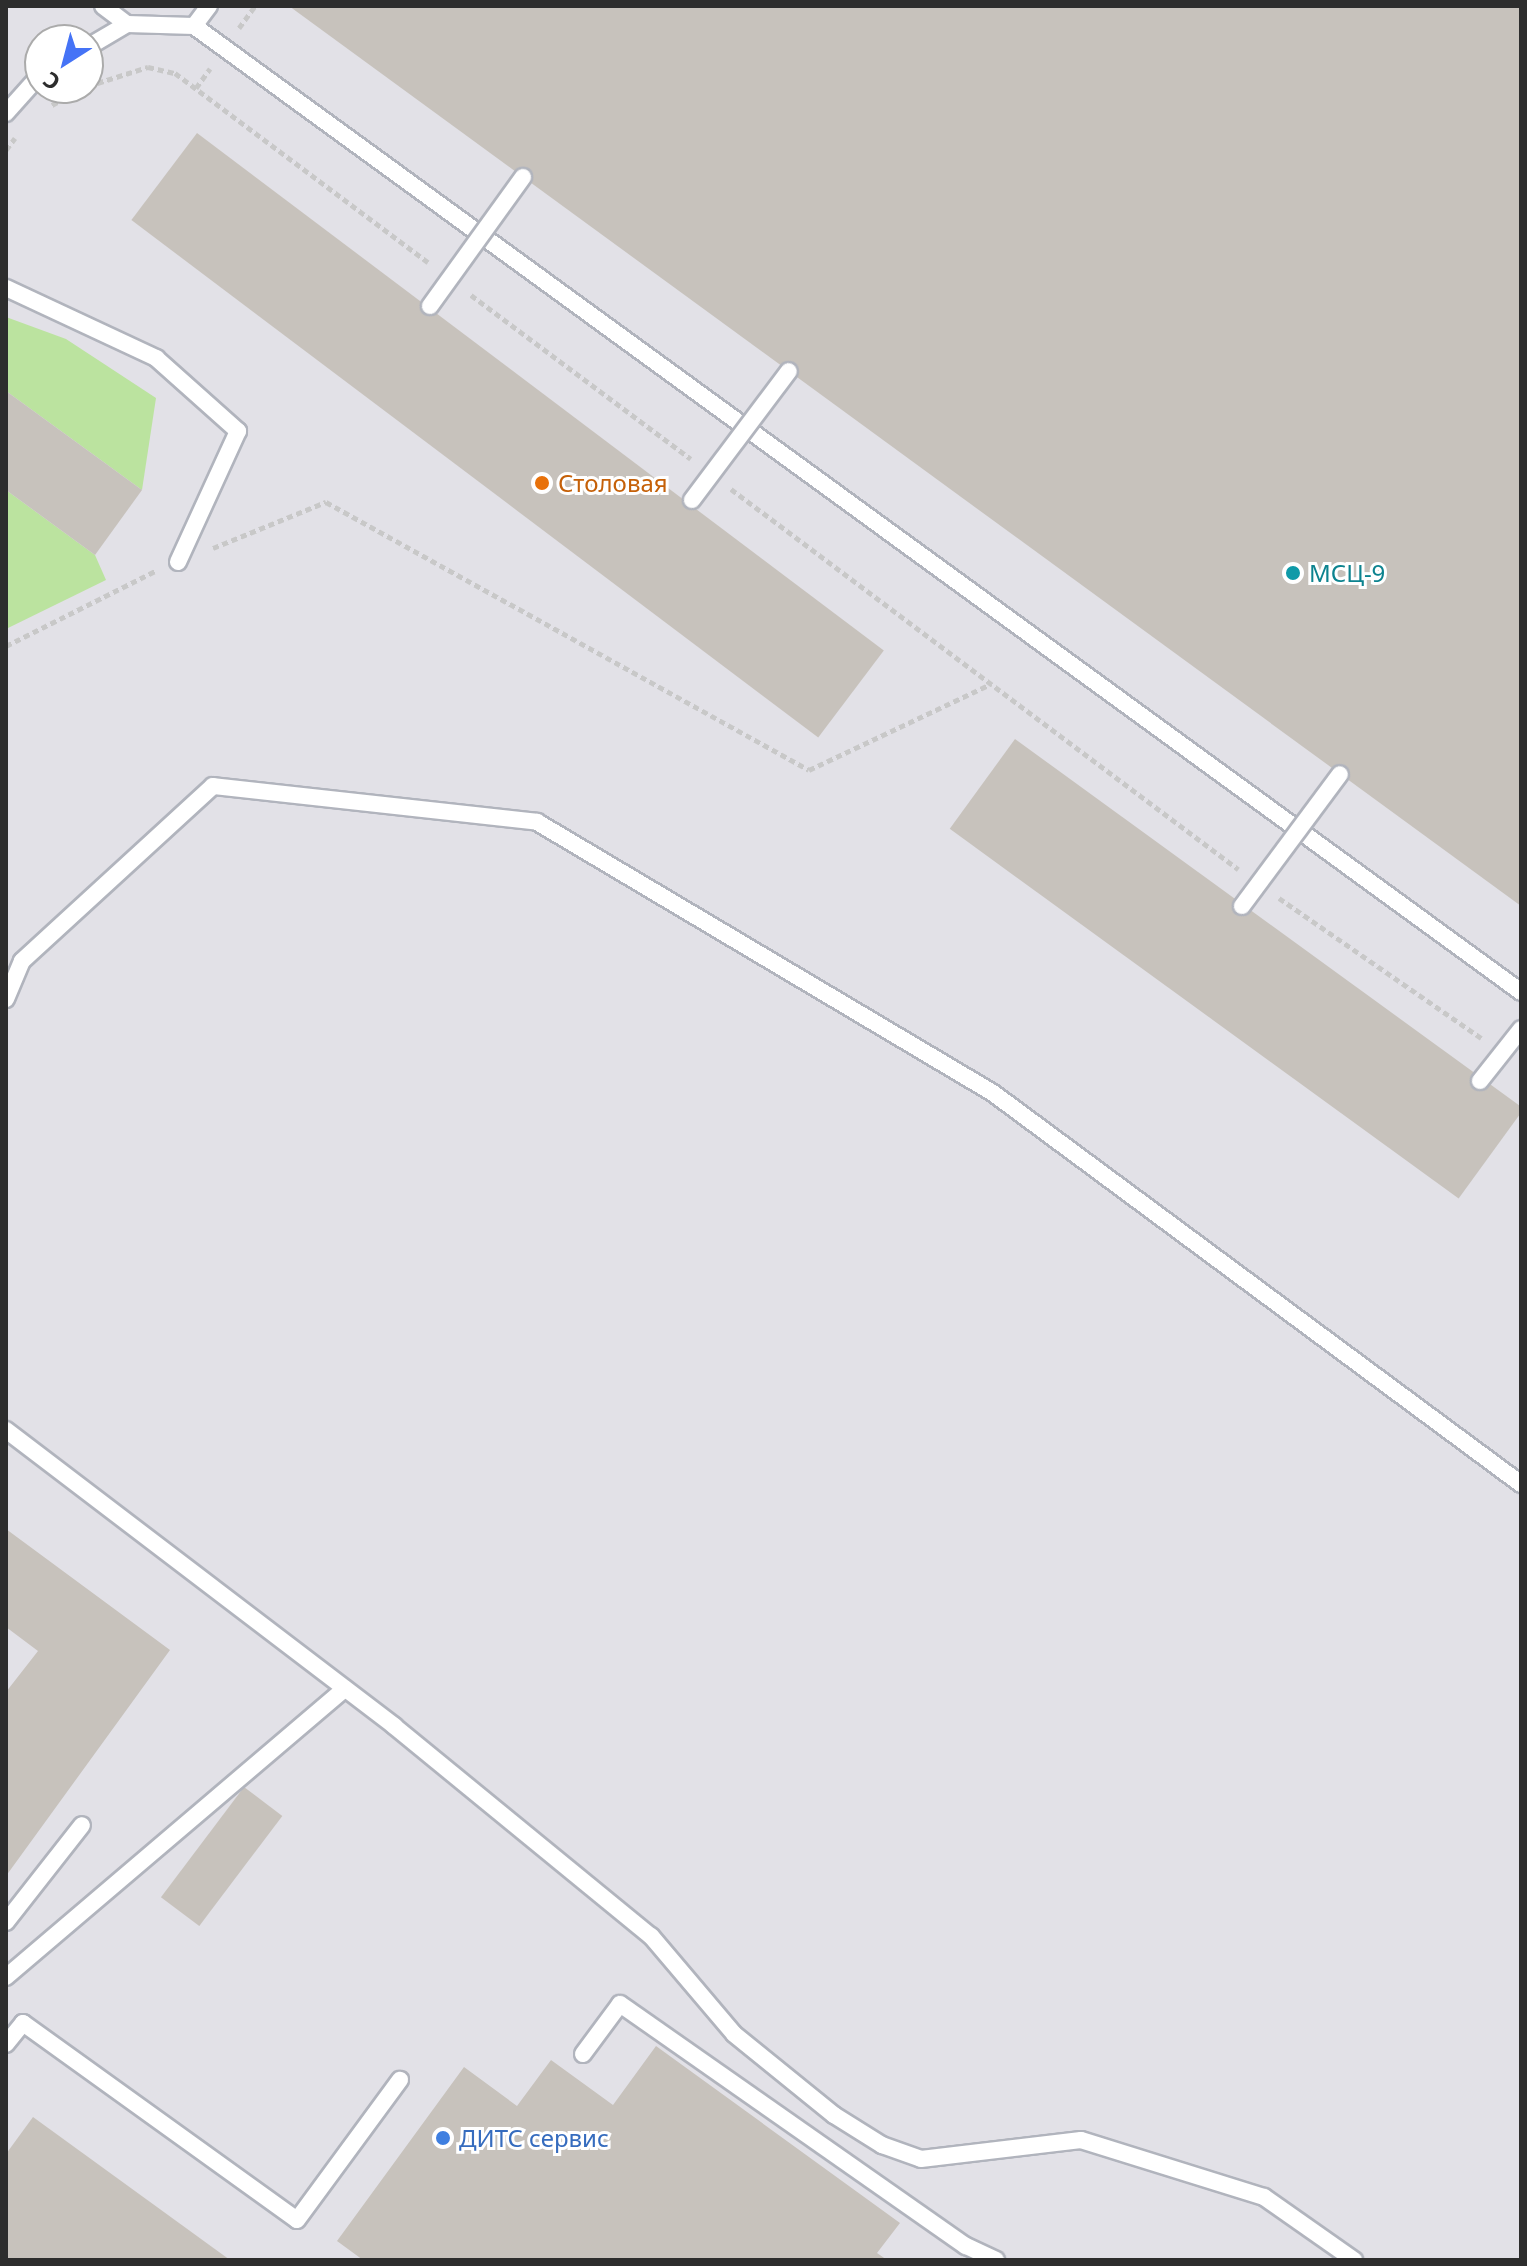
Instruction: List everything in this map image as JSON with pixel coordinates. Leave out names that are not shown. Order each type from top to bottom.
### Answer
[{"type":"lane","points":[[103,6],[127,24]]},
{"type":"lane","points":[[194,26],[209,6]]},
{"type":"lane","points":[[104,38],[127,24],[194,26],[1521,992]]},
{"type":"lane","points":[[6,113],[24,93]]},
{"type":"lane","points":[[430,306],[523,177]]},
{"type":"lane","points":[[6,288],[156,358],[238,431],[178,562]]},
{"type":"lane","points":[[692,500],[789,371]]},
{"type":"lane","points":[[1242,906],[1340,774]]},
{"type":"lane","points":[[6,999],[22,961],[213,786],[537,822],[993,1093],[1521,1484]]},
{"type":"lane","points":[[1480,1081],[1521,1029]]},
{"type":"lane","points":[[6,1430],[345,1688],[651,1936],[734,2034],[782,2077],[882,2145],[921,2159],[1081,2140],[1264,2197],[1354,2260]]},
{"type":"lane","points":[[6,1977],[345,1688]]},
{"type":"lane","points":[[6,1922],[82,1825]]},
{"type":"lane","points":[[583,2054],[620,2004],[966,2246],[996,2260]]},
{"type":"lane","points":[[6,2044],[23,2023],[297,2220],[400,2080]]},
{"type":"path","points":[[104,81],[148,67],[175,73],[430,263]]},
{"type":"path","points":[[467,291],[703,469]]},
{"type":"path","points":[[729,487],[1249,877]]},
{"type":"path","points":[[6,646],[178,562],[326,502],[809,770],[991,684]]},
{"type":"path","points":[[1275,895],[1495,1048]]},
{"type":"shaded area","points":[[6,6],[1521,6],[1521,2260],[6,2260]]},
{"type":"green space","points":[[6,317],[66,339],[156,398],[142,490],[6,391]]},
{"type":"green space","points":[[6,490],[95,555],[106,580],[6,629]]},
{"type":"building","name":"МСЦ-9","points":[[289,6],[1521,6],[1521,906],[523,177]]},
{"type":"building","points":[[197,133],[884,651],[818,738],[131,220]]},
{"type":"building","points":[[6,391],[142,490],[95,555],[6,490]]},
{"type":"building","points":[[1015,739],[1521,1107],[1521,1113],[1459,1199],[950,829]]},
{"type":"building","points":[[6,1529],[170,1650],[6,1876],[6,1692],[38,1651],[6,1627]]},
{"type":"building","points":[[244,1787],[282,1816],[199,1926],[161,1897]]},
{"type":"building","points":[[656,2046],[900,2223],[877,2253],[887,2260],[363,2260],[337,2241],[464,2067],[517,2106],[551,2060],[613,2105]]},
{"type":"building","points":[[33,2117],[230,2260],[6,2260],[6,2154]]},
{"type":"place","name":"Столовая","points":[[542,483]]},
{"type":"place","name":"МСЦ-9","points":[[1293,573]]},
{"type":"place","name":"ДИТС сервис","points":[[443,2138]]}]
